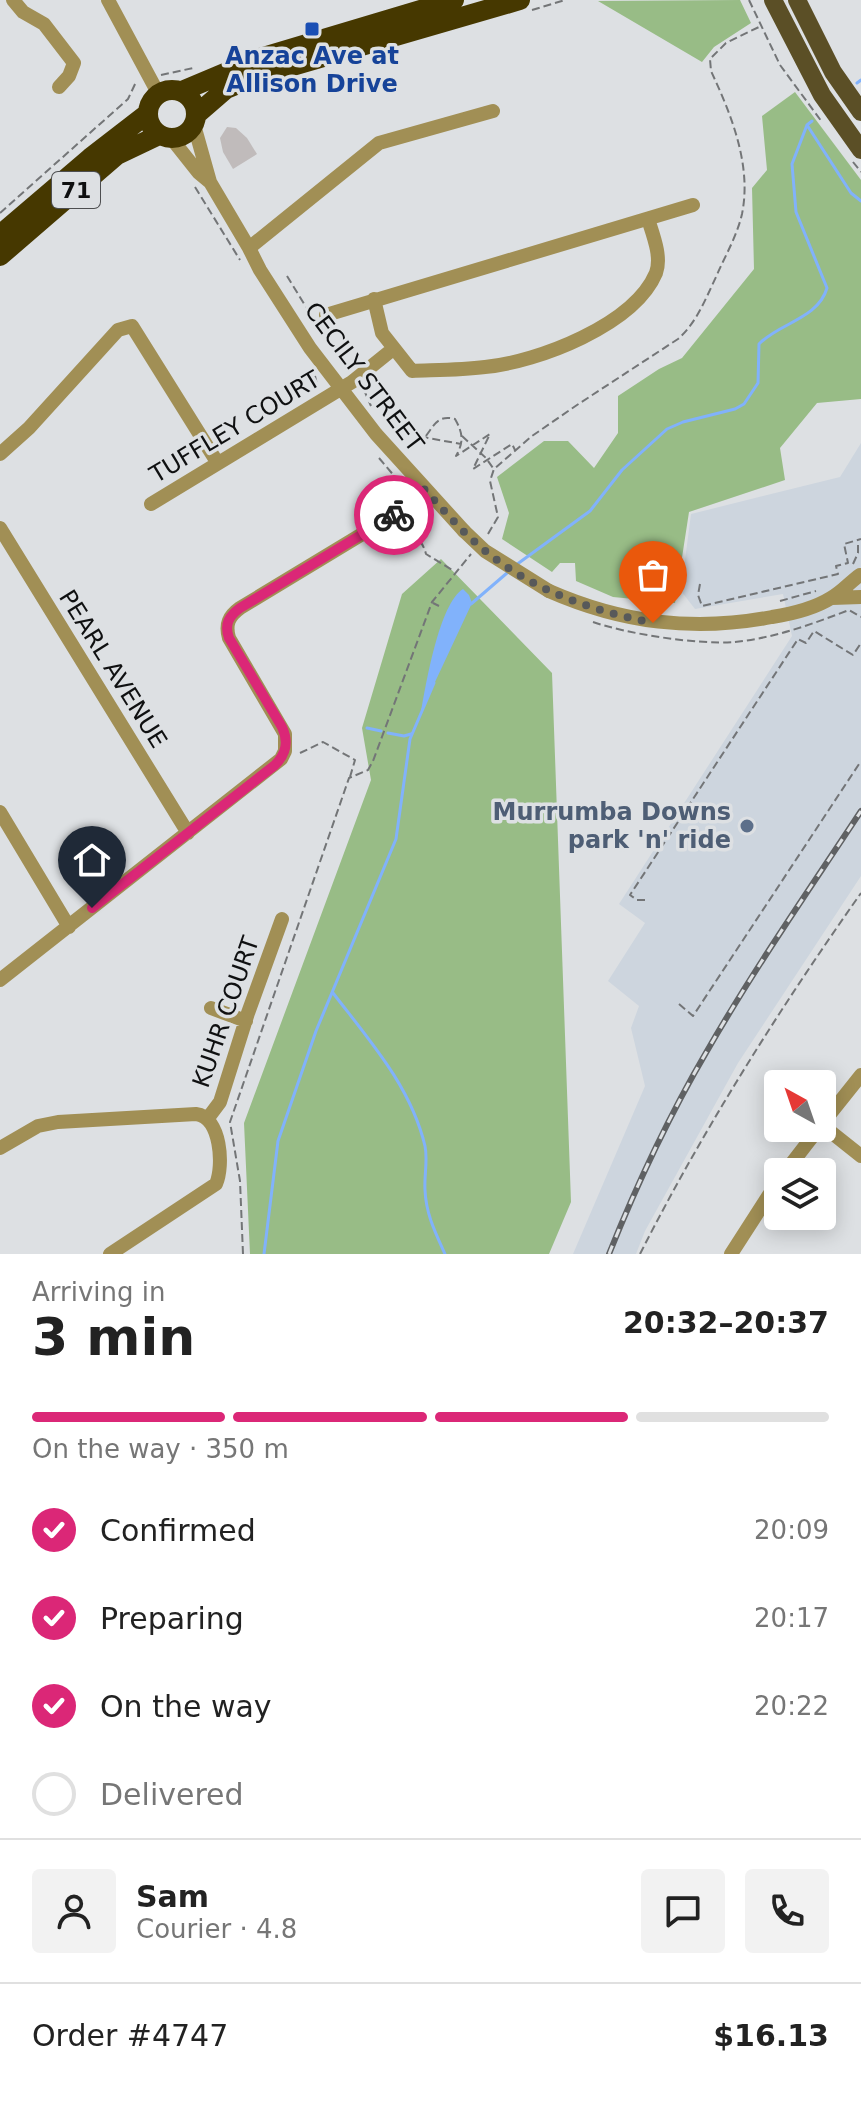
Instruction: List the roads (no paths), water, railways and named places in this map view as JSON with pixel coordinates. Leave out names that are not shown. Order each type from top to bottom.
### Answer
[{"type":"highway","points":[[158,93],[182,91],[263,57],[454,0]]},
{"type":"highway","name":"71","points":[[0,256],[117,155],[165,137],[180,137],[226,89],[255,77],[521,6]]},
{"type":"highway","points":[[182,91],[195,105],[195,120]]},
{"type":"highway","name":"71","points":[[0,235],[147,114],[148,106],[158,93]]},
{"type":"highway","points":[[147,114],[150,126],[165,137]]},
{"type":"main road","points":[[773,0],[809,73],[857,156]]},
{"type":"main road","points":[[797,0],[833,72],[861,112]]},
{"type":"street","points":[[13,0],[23,12],[44,24],[74,63],[69,76],[59,87]]},
{"type":"street","points":[[108,0],[158,93]]},
{"type":"street","points":[[249,248],[379,143],[493,111]]},
{"type":"street","name":"CECILY STREET","points":[[188,833],[275,765],[287,742],[282,727],[229,638],[229,618],[240,608],[397,513],[422,487],[341,388],[260,270],[210,182],[195,120]]},
{"type":"street","name":"CECILY STREET","points":[[165,137],[210,182]]},
{"type":"street","points":[[326,315],[693,205]]},
{"type":"street","points":[[374,299],[382,333],[412,371],[487,367],[535,356],[600,329],[631,307],[656,272],[657,249],[648,219]]},
{"type":"street","points":[[0,454],[29,428],[118,330],[132,326],[217,462]]},
{"type":"street","name":"TUFFLEY COURT","points":[[151,504],[356,379],[393,349]]},
{"type":"street","points":[[422,487],[485,551],[549,591],[580,605],[612,614],[653,623],[724,625],[784,615],[826,594],[858,572],[861,585]]},
{"type":"street","name":"PEARL AVENUE","points":[[0,528],[188,833]]},
{"type":"street","points":[[826,594],[861,597]]},
{"type":"street","points":[[0,812],[69,927]]},
{"type":"street","points":[[0,980],[188,833]]},
{"type":"street","name":"KUHR COURT","points":[[208,1118],[220,1102],[282,919]]},
{"type":"street","points":[[211,1008],[246,1021]]},
{"type":"street","points":[[836,1107],[861,1075]]},
{"type":"street","points":[[0,1148],[38,1126],[58,1122],[196,1114],[208,1118],[216,1130],[219,1174],[216,1184],[110,1254]]},
{"type":"street","points":[[836,1137],[861,1156]]},
{"type":"street","points":[[796,1158],[808,1142]]},
{"type":"street","points":[[731,1254],[764,1203]]},
{"type":"water","points":[[463,589],[472,603],[421,712],[440,627],[455,597]]},
{"type":"waterway","points":[[857,83],[861,80]]},
{"type":"waterway","points":[[516,565],[590,511],[622,470],[667,429],[744,404],[758,383],[759,344],[807,314],[822,298],[827,288],[796,212],[792,164],[807,125],[812,121]]},
{"type":"waterway","points":[[807,125],[851,193],[861,201]]},
{"type":"waterway","points":[[471,604],[507,573]]},
{"type":"waterway","points":[[264,1254],[278,1141],[316,1031],[396,839],[410,739],[434,683]]},
{"type":"waterway","points":[[367,728],[381,731]]},
{"type":"waterway","points":[[388,733],[411,734]]},
{"type":"waterway","points":[[333,993],[388,1065],[419,1124],[425,1146],[427,1207],[445,1254]]},
{"type":"railway","points":[[609,1254],[654,1151],[693,1076],[763,960],[861,811]]},
{"type":"place","name":"Anzac Ave at Allison Drive","points":[[312,29]]},
{"type":"place","name":"Murrumba Downs park 'n' ride","points":[[747,826]]}]
